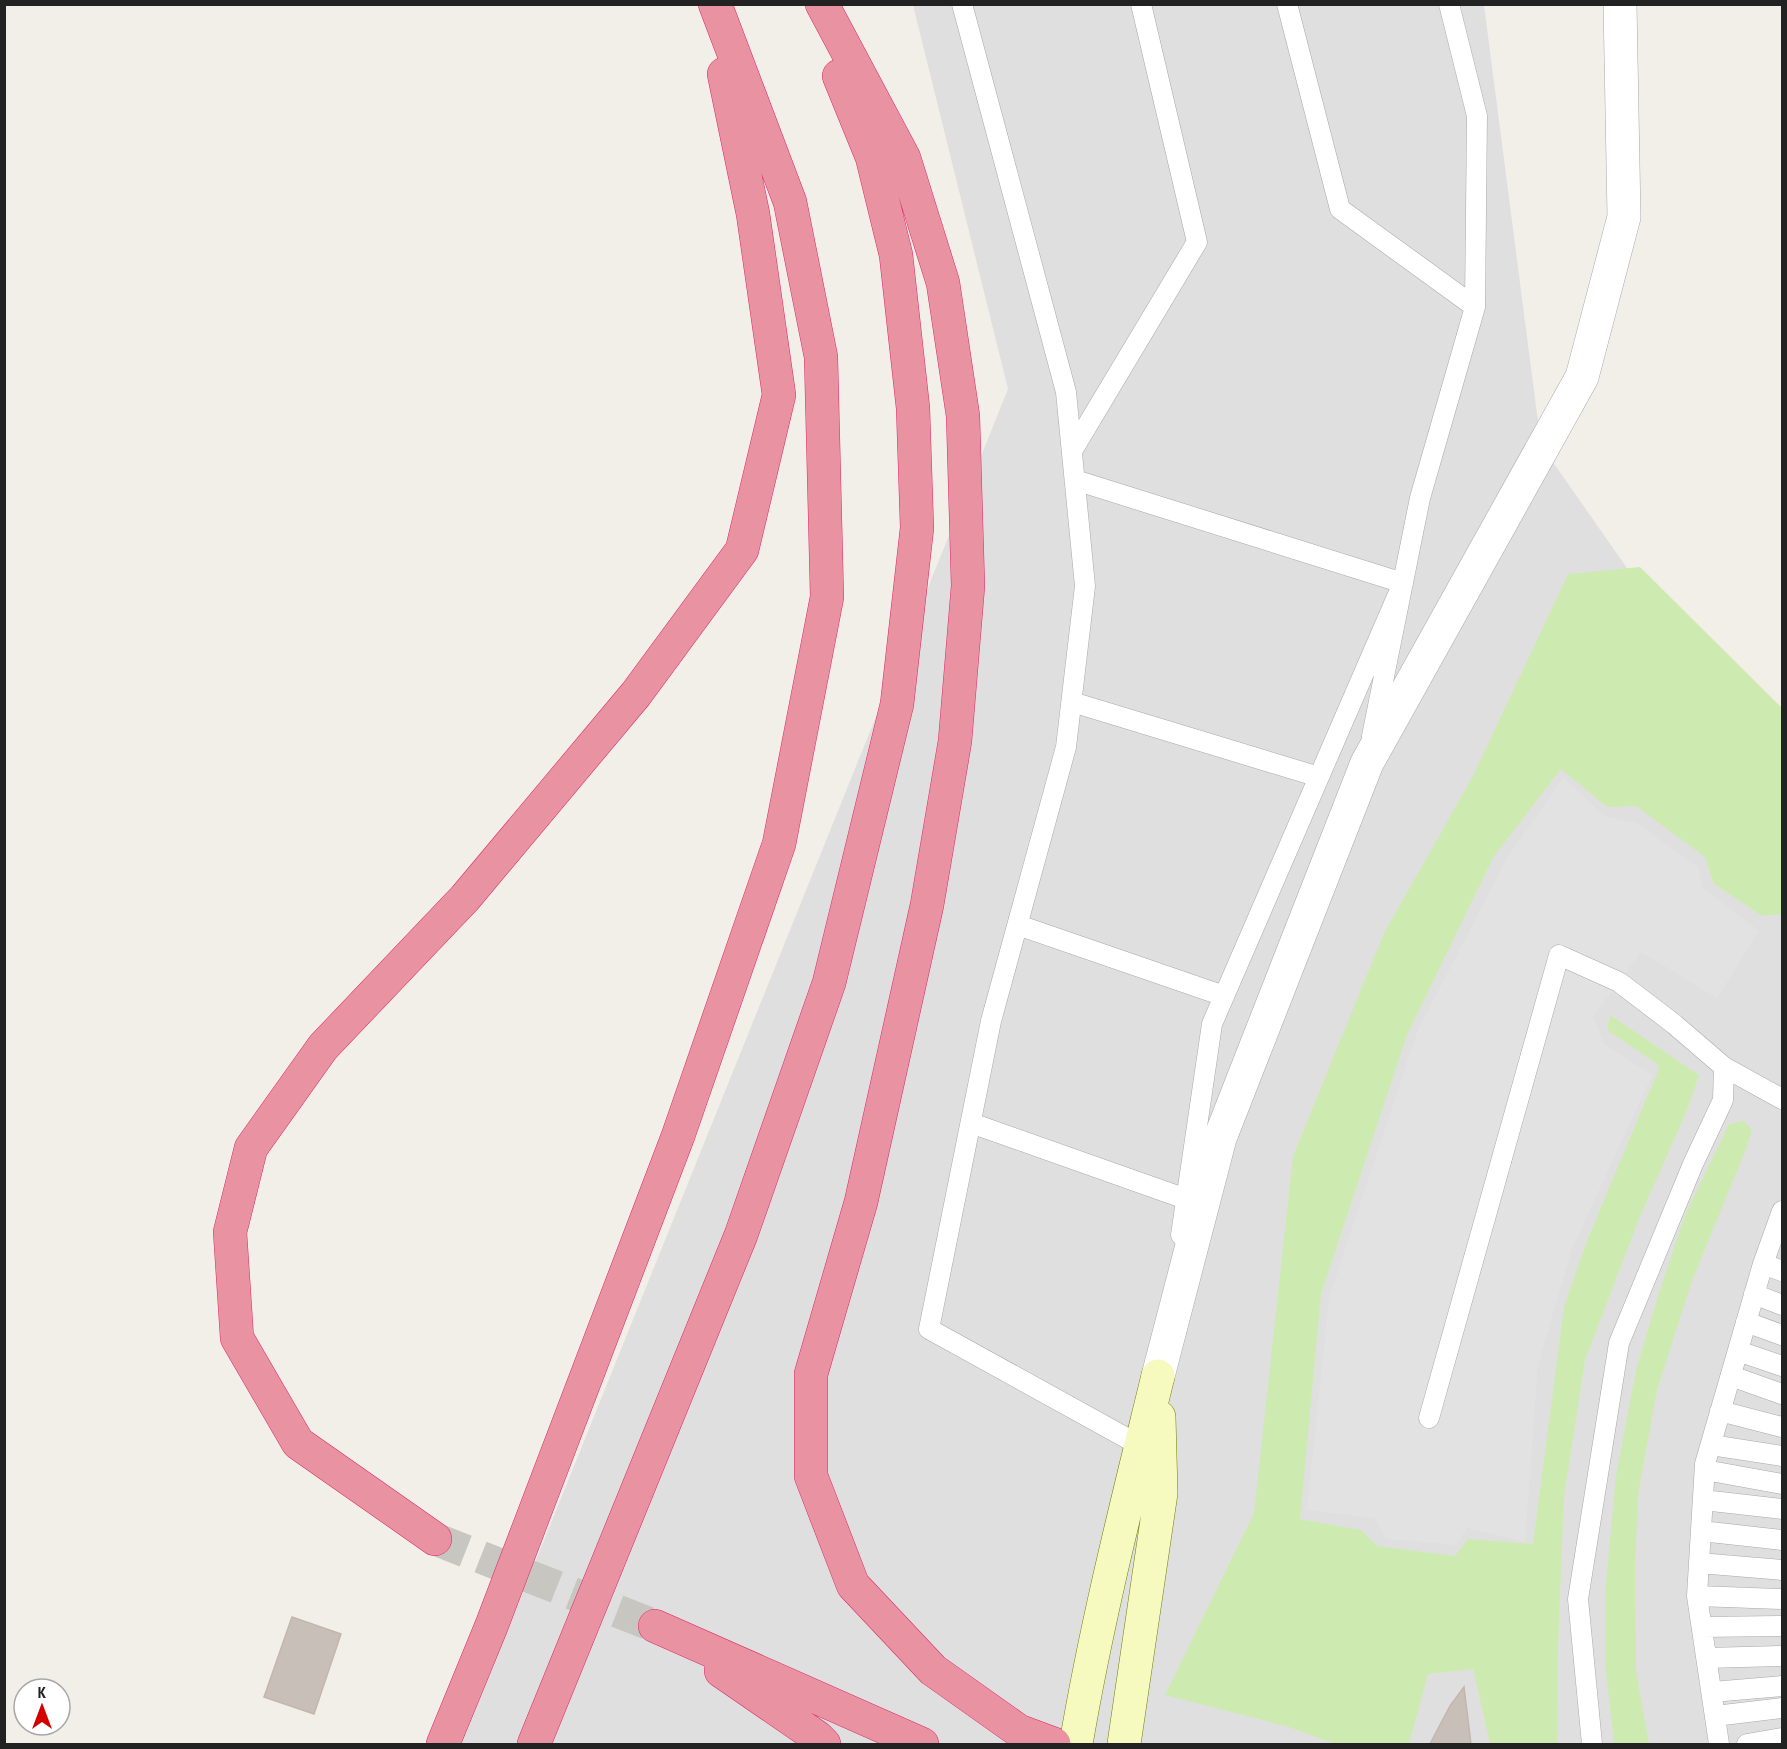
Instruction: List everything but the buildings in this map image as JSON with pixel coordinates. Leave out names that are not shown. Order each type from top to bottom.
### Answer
[{"type":"highway","points":[[435,1539],[298,1443],[237,1338],[230,1232],[251,1148],[324,1047],[465,898],[636,694],[742,550],[779,395],[753,214],[710,4]]},
{"type":"highway","points":[[443,1744],[491,1627],[678,1136],[779,844],[827,597],[821,357],[790,202],[715,4]]},
{"type":"highway","points":[[534,1744],[741,1235],[825,994],[897,704],[917,528],[913,408],[896,255],[872,157],[810,4]]},
{"type":"highway","points":[[822,4],[904,158],[943,283],[963,416],[968,586],[955,741],[927,904],[861,1202],[811,1374],[811,1476],[853,1585],[933,1670],[1019,1731],[1054,1744]]},
{"type":"highway","points":[[824,1744],[655,1626],[922,1744]]},
{"type":"main road","points":[[1076,1744],[1112,1561],[1160,1368]]},
{"type":"main road","points":[[1124,1744],[1161,1493],[1160,1368]]},
{"type":"street","points":[[1160,1368],[1221,1138],[1367,764],[1582,376],[1624,217],[1620,4]]},
{"type":"lane","points":[[962,4],[1066,392],[1085,586],[1066,747],[991,1021],[929,1329],[1141,1446]]},
{"type":"lane","points":[[1072,451],[1197,242],[1141,4]]},
{"type":"lane","points":[[1287,4],[1340,209],[1475,307]]},
{"type":"lane","points":[[1367,764],[1420,498],[1475,307],[1477,116],[1449,4]]},
{"type":"lane","points":[[1075,480],[1403,583]]},
{"type":"lane","points":[[1160,1368],[1212,1024],[1403,583]]},
{"type":"lane","points":[[1072,702],[1319,777]]},
{"type":"lane","points":[[1018,925],[1224,996]]},
{"type":"lane","points":[[1429,1418],[1558,954],[1619,982],[1674,1024],[1724,1067],[1782,1099]]},
{"type":"lane","points":[[1592,1744],[1578,1599],[1619,1343],[1693,1164],[1723,1100],[1724,1067]]},
{"type":"lane","points":[[970,1123],[1186,1199]]},
{"type":"lane","points":[[1719,1744],[1697,1596],[1705,1470],[1763,1264],[1778,1236],[1782,1211]]},
{"type":"lane","points":[[1763,1264],[1782,1271]]},
{"type":"lane","points":[[1754,1294],[1782,1305]]},
{"type":"lane","points":[[1746,1322],[1782,1335]]},
{"type":"lane","points":[[1738,1350],[1782,1366]]},
{"type":"lane","points":[[1731,1376],[1782,1395]]},
{"type":"lane","points":[[1720,1411],[1782,1427]]},
{"type":"lane","points":[[1711,1444],[1782,1456]]},
{"type":"lane","points":[[1705,1470],[1782,1484]]},
{"type":"lane","points":[[1703,1500],[1782,1509]]},
{"type":"lane","points":[[1701,1531],[1782,1540]]},
{"type":"lane","points":[[1699,1563],[1782,1570]]},
{"type":"lane","points":[[1697,1596],[1782,1599]]},
{"type":"lane","points":[[1702,1627],[1782,1626]]},
{"type":"lane","points":[[1707,1659],[1782,1656]]},
{"type":"lane","points":[[1712,1692],[1782,1686]]},
{"type":"lane","points":[[1715,1716],[1782,1708]]},
{"type":"lane","points":[[1747,1744],[1782,1738]]},
{"type":"shaded area","points":[[913,5],[1484,5],[1541,445],[1782,790],[1782,1744],[462,1744],[1008,389]]},
{"type":"shaded area","points":[[1563,778],[1604,816],[1637,823],[1698,867],[1703,888],[1759,931],[1717,998],[1641,952],[1593,1017],[1604,1044],[1652,1075],[1572,1249],[1538,1365],[1525,1542],[1467,1528],[1456,1545],[1386,1539],[1375,1518],[1307,1510],[1329,1298],[1417,1032],[1507,858]]},
{"type":"green space","points":[[1640,567],[1782,708],[1782,914],[1762,916],[1714,884],[1705,857],[1636,806],[1607,807],[1561,769],[1494,856],[1407,1035],[1321,1294],[1300,1519],[1361,1530],[1377,1546],[1455,1556],[1468,1539],[1533,1544],[1564,1307],[1587,1241],[1660,1066],[1607,1030],[1610,1015],[1699,1075],[1688,1108],[1639,1219],[1585,1360],[1564,1497],[1558,1645],[1557,1744],[1490,1744],[1473,1669],[1428,1674],[1409,1744],[1335,1744],[1289,1727],[1165,1695],[1254,1513],[1293,1156],[1384,933],[1473,776],[1568,574]]},
{"type":"green space","points":[[1744,1121],[1752,1130],[1746,1149],[1692,1281],[1657,1390],[1638,1495],[1635,1571],[1636,1671],[1649,1744],[1614,1744],[1605,1662],[1605,1593],[1616,1476],[1636,1370],[1685,1215],[1729,1124]]},
{"type":"tunnel","points":[[435,1539],[655,1626]]}]
